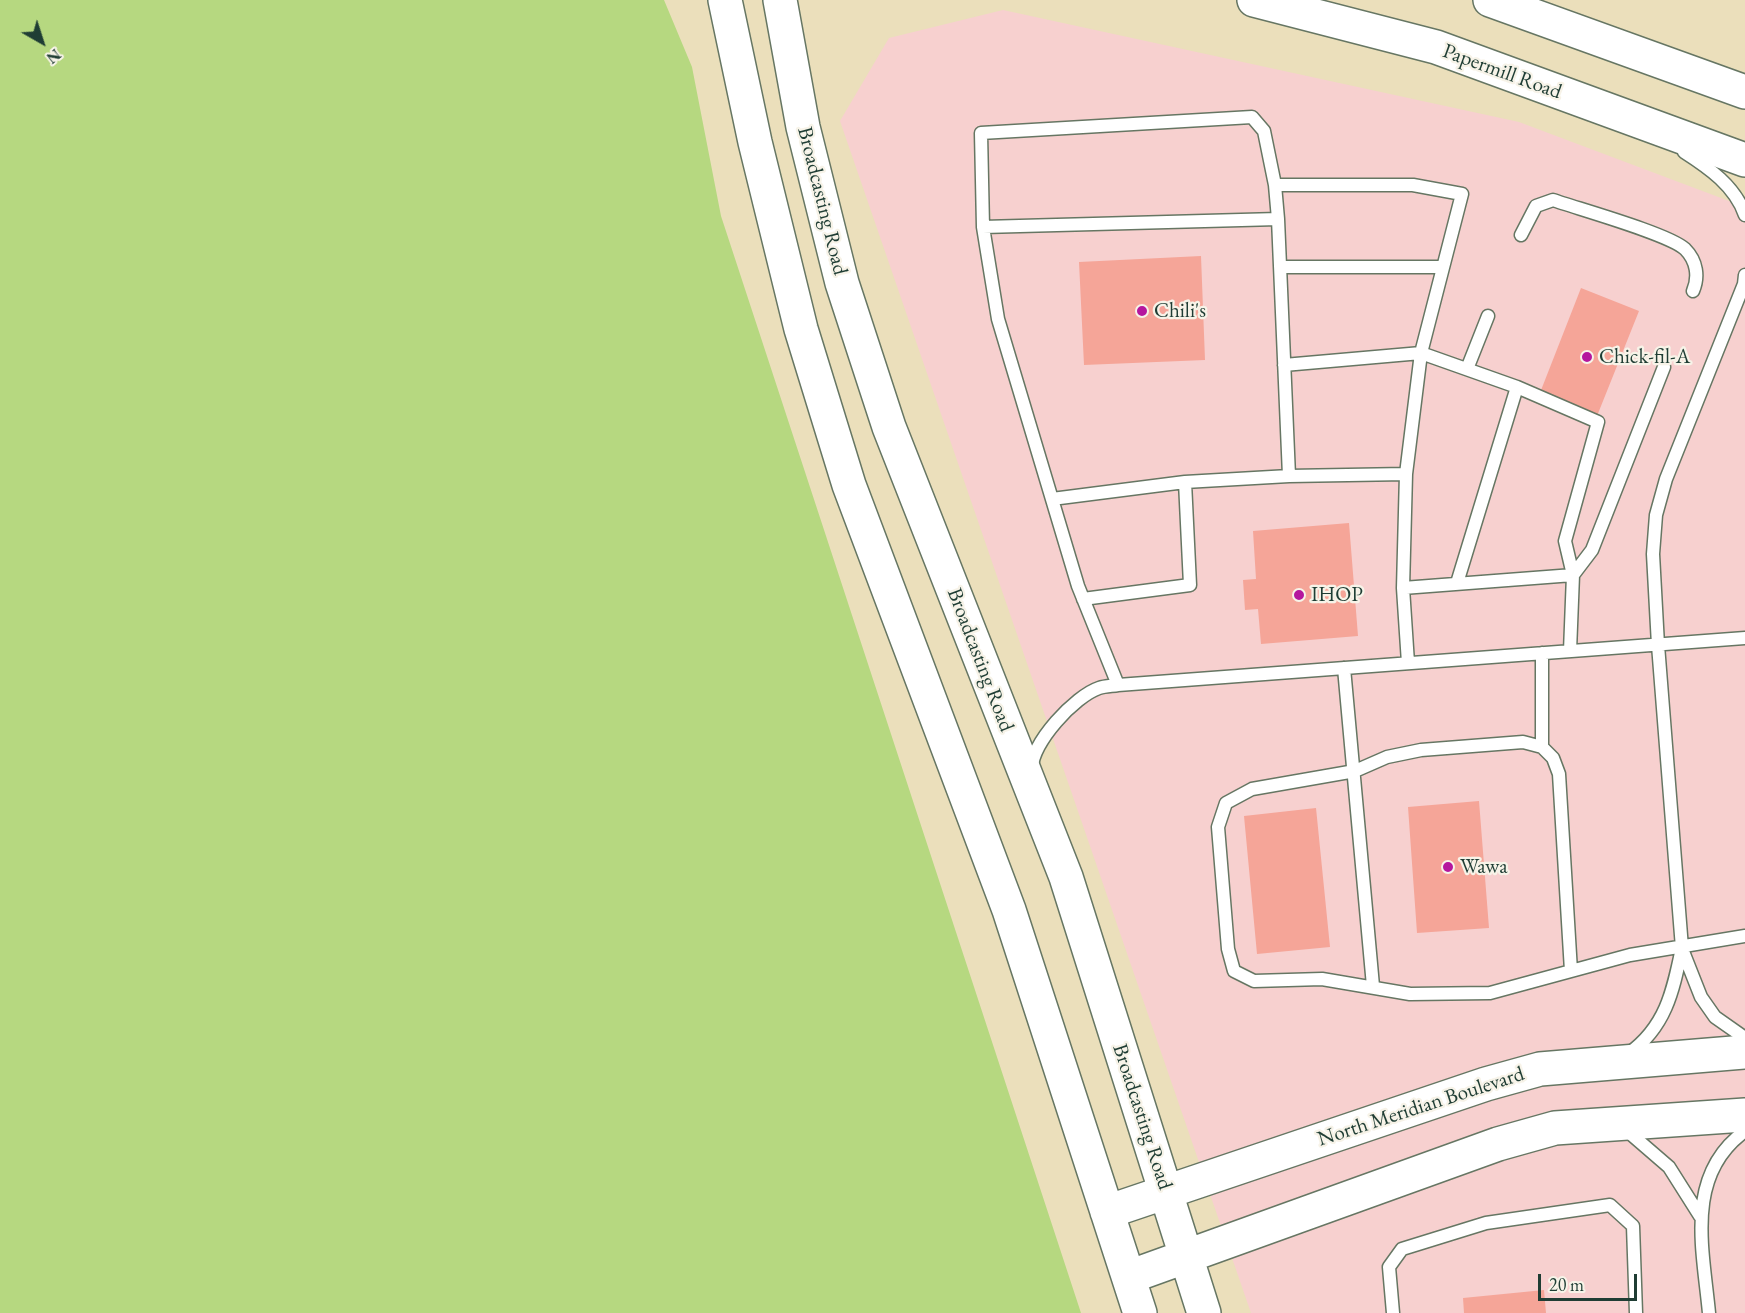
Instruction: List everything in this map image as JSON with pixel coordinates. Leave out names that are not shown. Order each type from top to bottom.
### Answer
[{"type":"main road","points":[[725,0],[755,142],[801,329],[842,463],[1009,910],[1140,1313]]},
{"type":"main road","name":"Broadcasting Road","points":[[780,0],[803,127],[842,283],[889,427],[1066,877],[1204,1313]]},
{"type":"main road","name":"Papermill Road","points":[[1254,0],[1436,47],[1745,160]]},
{"type":"main road","points":[[1490,0],[1745,92]]},
{"type":"main road","name":"North Meridian Boulevard","points":[[1107,1212],[1486,1084],[1540,1069],[1745,1052]]},
{"type":"main road","points":[[1129,1277],[1498,1144],[1555,1128],[1745,1115]]},
{"type":"lane","points":[[1118,685],[1083,599],[998,319],[983,227],[981,133],[1251,117],[1264,131],[1275,185],[1278,219],[1289,476]]},
{"type":"lane","points":[[1635,120],[1708,167],[1728,186],[1745,215]]},
{"type":"lane","points":[[1275,185],[1413,186],[1462,194],[1421,353],[1406,474],[1403,588],[1408,663]]},
{"type":"lane","points":[[1521,235],[1536,206],[1553,200],[1666,239],[1684,249],[1696,265],[1698,280],[1693,291]]},
{"type":"lane","points":[[983,227],[1278,219]]},
{"type":"lane","points":[[1280,267],[1443,267]]},
{"type":"lane","points":[[1604,1064],[1629,1054],[1646,1040],[1662,1019],[1672,997],[1682,948],[1658,645],[1653,554],[1656,515],[1666,478],[1745,281]]},
{"type":"lane","points":[[1467,369],[1488,316]]},
{"type":"lane","points":[[1284,364],[1421,353],[1517,387],[1598,422],[1565,541],[1573,575],[1570,651]]},
{"type":"lane","points":[[1403,588],[1573,575],[1592,550],[1664,367]]},
{"type":"lane","points":[[1456,583],[1517,387]]},
{"type":"lane","points":[[1052,499],[1185,482],[1289,476],[1406,474]]},
{"type":"lane","points":[[1083,599],[1190,585],[1185,482]]},
{"type":"lane","points":[[1033,794],[1032,764],[1040,744],[1055,724],[1086,695],[1099,688],[1745,638]]},
{"type":"lane","points":[[1542,653],[1542,747]]},
{"type":"lane","points":[[1344,668],[1373,986]]},
{"type":"lane","points":[[1571,972],[1559,774],[1553,758],[1542,747],[1523,742],[1420,750],[1387,757],[1355,771],[1252,789],[1226,803],[1218,827],[1228,949],[1234,971],[1254,981],[1322,979],[1410,994],[1490,993],[1571,972],[1630,955],[1745,936]]},
{"type":"lane","points":[[1682,948],[1701,997],[1715,1017],[1745,1038]]},
{"type":"lane","points":[[1618,1124],[1669,1167],[1700,1216]]},
{"type":"lane","points":[[1708,1313],[1700,1216],[1707,1179],[1720,1155],[1745,1131]]},
{"type":"lane","points":[[1392,1313],[1389,1267],[1402,1249],[1486,1223],[1610,1205],[1633,1226],[1636,1313]]},
{"type":"shaded area","points":[[1003,10],[1519,122],[1745,207],[1745,1313],[1251,1313],[840,121],[889,38]]},
{"type":"green space","points":[[0,0],[664,0],[692,67],[721,216],[1081,1313],[0,1313]]},
{"type":"building","name":"Chili's","points":[[1201,256],[1205,360],[1084,365],[1079,262]]},
{"type":"building","name":"Chick-fil-A","points":[[1581,288],[1639,311],[1593,426],[1536,403]]},
{"type":"building","name":"IHOP","points":[[1349,523],[1358,636],[1261,644],[1258,609],[1245,610],[1243,580],[1256,579],[1253,531]]},
{"type":"building","name":"Wawa","points":[[1479,801],[1489,928],[1417,933],[1408,807]]},
{"type":"building","points":[[1316,808],[1330,947],[1257,954],[1244,816]]},
{"type":"building","points":[[1544,1290],[1546,1313],[1464,1313],[1463,1298]]},
{"type":"place","name":"Chili's","points":[[1142,311]]},
{"type":"place","name":"Chick-fil-A","points":[[1587,357]]},
{"type":"place","name":"IHOP","points":[[1299,595]]},
{"type":"place","name":"Wawa","points":[[1448,867]]}]
